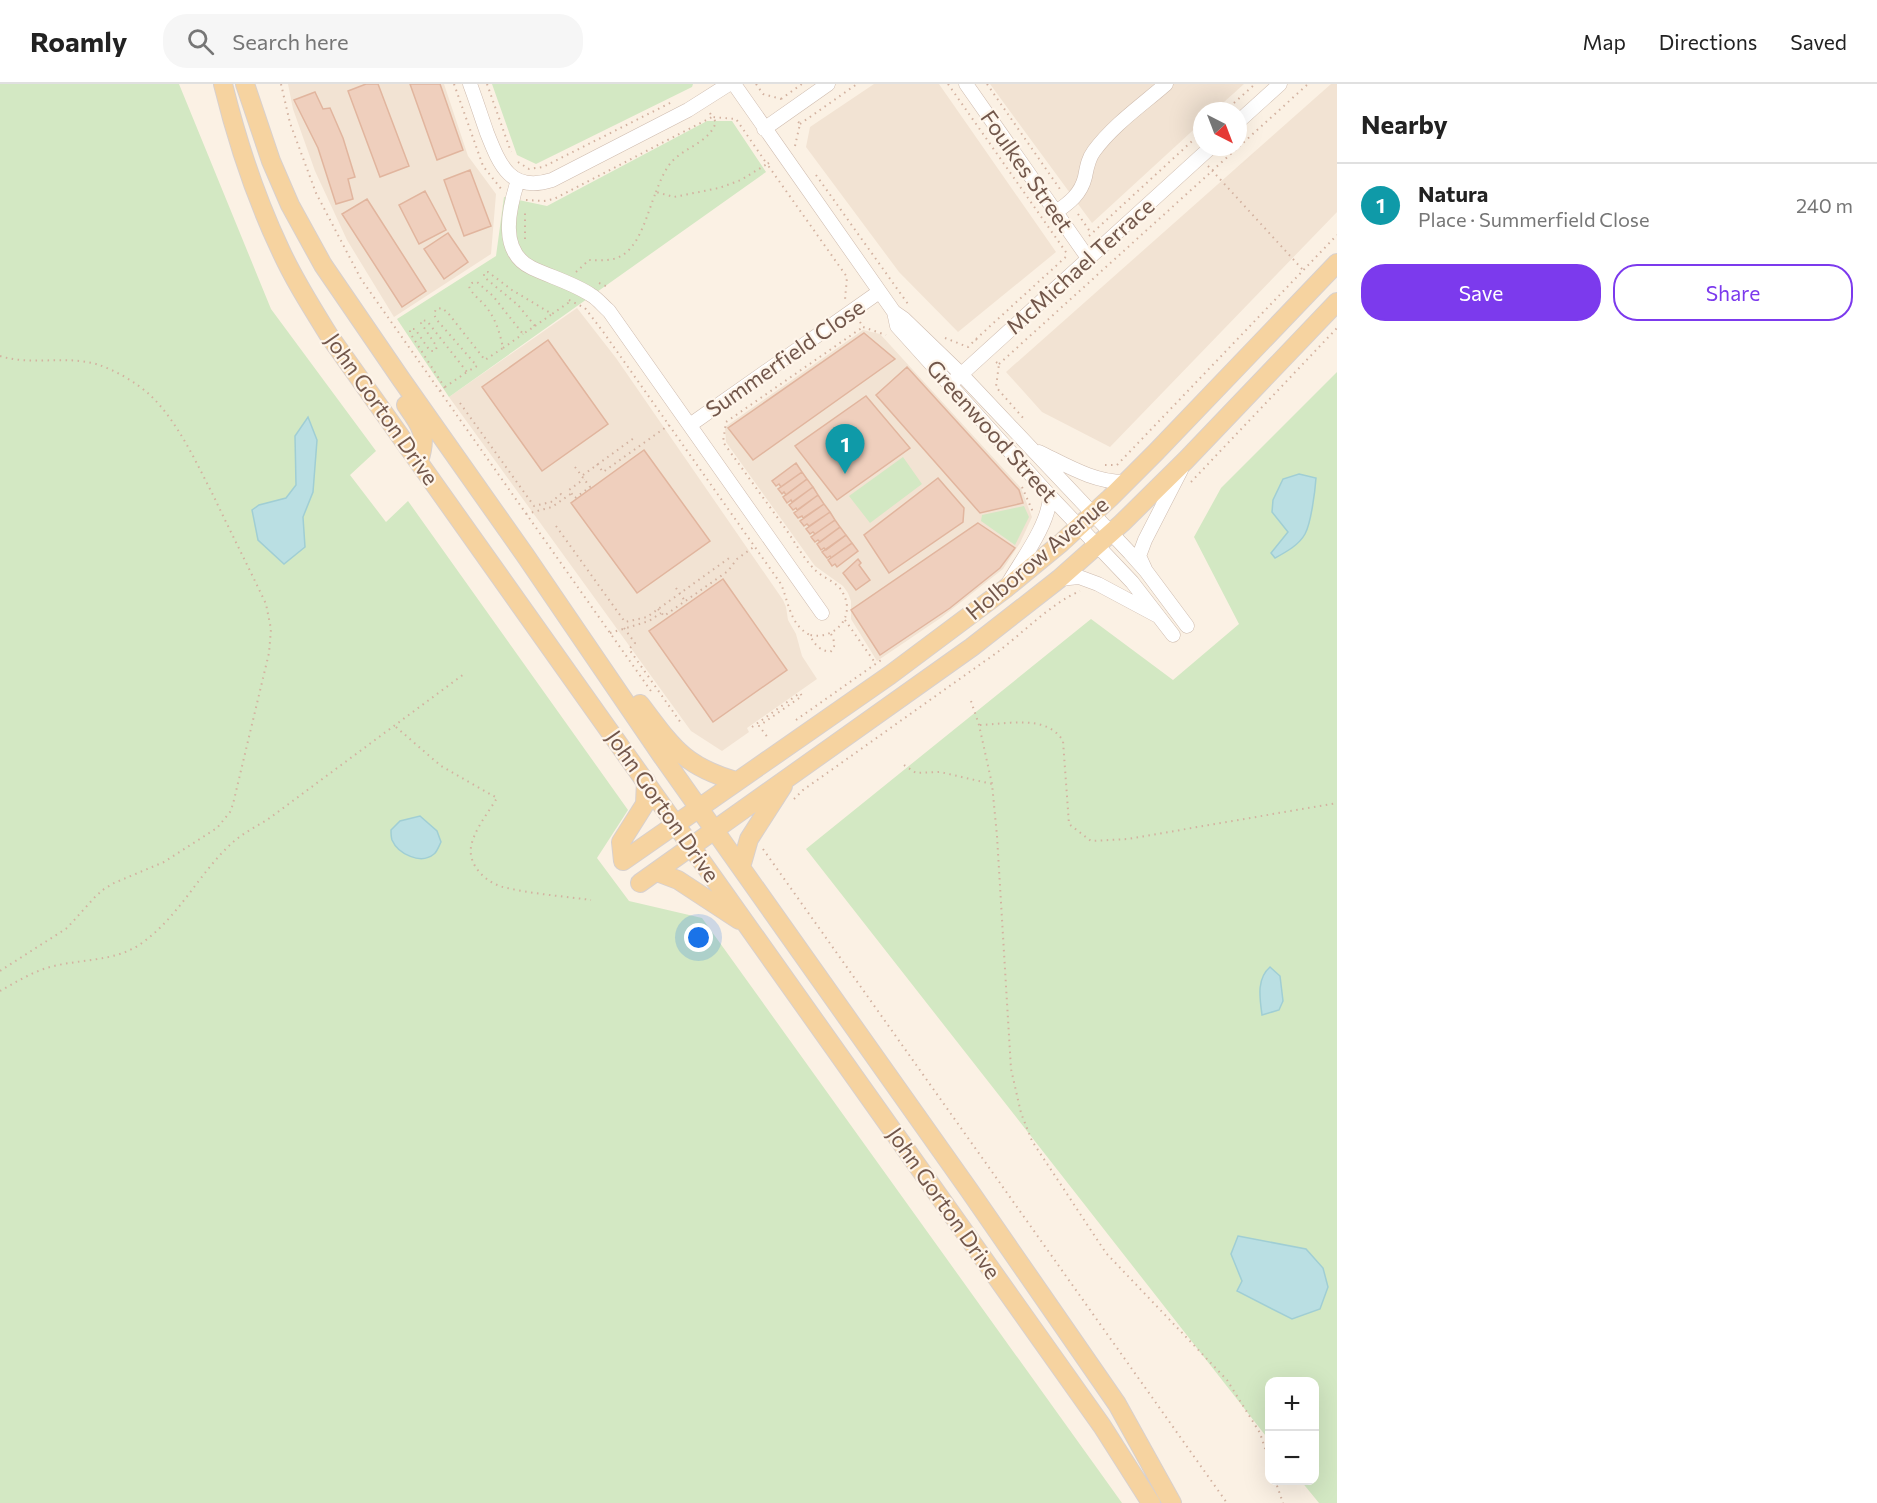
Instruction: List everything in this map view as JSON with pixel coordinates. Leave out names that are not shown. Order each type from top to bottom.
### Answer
[{"type":"main road","name":"John Gorton Drive","points":[[223,84],[245,164],[280,250],[330,337],[1102,1426],[1151,1503]]},
{"type":"main road","name":"John Gorton Drive","points":[[245,84],[271,161],[285,194],[323,265],[699,808],[1117,1404],[1172,1503]]},
{"type":"main road","name":"Holborow Avenue","points":[[646,781],[645,804],[621,842],[623,861],[890,675],[1005,589],[1086,520],[1126,482],[1337,263]]},
{"type":"main road","points":[[323,265],[320,282],[414,416],[424,435],[423,450],[419,461]]},
{"type":"main road","name":"Holborow Avenue","points":[[640,883],[972,648],[1059,579],[1186,460],[1337,302]]},
{"type":"main road","points":[[592,653],[621,680],[676,751],[706,772],[736,781]]},
{"type":"main road","points":[[741,867],[749,839],[789,777]]},
{"type":"main road","points":[[657,872],[678,880],[748,926]]},
{"type":"street","points":[[470,84],[496,158],[505,171],[518,180],[539,184],[552,180],[688,110],[729,84]]},
{"type":"street","name":"Greenwood Street","points":[[734,84],[894,312],[961,374],[1031,448],[1086,520]]},
{"type":"street","points":[[764,129],[828,84]]},
{"type":"street","name":"Foulkes Street","points":[[966,84],[1088,258]]},
{"type":"street","points":[[1056,212],[1070,202],[1080,189],[1093,152],[1107,136],[1166,84]]},
{"type":"street","points":[[1247,114],[1280,84]]},
{"type":"street","name":"McMichael Terrace","points":[[950,385],[1200,157]]},
{"type":"street","name":"Summerfield Close","points":[[518,180],[511,203],[509,236],[511,246],[517,256],[529,267],[591,295],[609,311],[822,613]]},
{"type":"street","name":"Summerfield Close","points":[[690,425],[879,291]]},
{"type":"street","name":"Greenwood Street","points":[[894,312],[897,326],[1050,496],[1086,520]]},
{"type":"street","points":[[1031,448],[1093,477],[1110,483],[1126,482]]},
{"type":"street","points":[[1186,460],[1139,556],[1146,571],[1187,626]]},
{"type":"street","points":[[1005,589],[1044,521],[1050,496]]},
{"type":"street","points":[[1086,520],[1104,539],[1146,571]]},
{"type":"street","points":[[1104,539],[1132,582],[1173,635]]},
{"type":"street","points":[[1059,579],[1079,577],[1098,584],[1160,617]]},
{"type":"path","points":[[281,84],[290,123],[316,193],[361,279],[658,700]]},
{"type":"path","points":[[487,84],[511,153]]},
{"type":"path","points":[[781,99],[802,84]]},
{"type":"path","points":[[800,124],[857,84]]},
{"type":"path","points":[[948,84],[1068,255]]},
{"type":"path","points":[[987,84],[1091,233]]},
{"type":"path","points":[[1236,102],[1255,84]]},
{"type":"path","points":[[1026,422],[996,387],[999,364],[1308,84]]},
{"type":"path","points":[[516,160],[529,168],[543,167],[675,100]]},
{"type":"path","points":[[440,392],[568,301],[575,273],[589,260],[615,259],[627,252],[637,240],[665,170],[676,156],[713,131],[716,122],[712,117],[554,199],[526,200],[525,238],[528,248]]},
{"type":"path","points":[[1200,157],[1303,270]]},
{"type":"path","points":[[656,192],[674,197],[719,188],[741,180],[767,164]]},
{"type":"path","points":[[815,174],[908,303]]},
{"type":"path","points":[[1099,465],[1117,465],[1337,235]]},
{"type":"path","points":[[535,326],[518,305],[484,277],[484,273],[488,272],[512,290],[552,314]]},
{"type":"path","points":[[503,348],[494,318],[469,288],[472,283],[477,282],[493,296],[523,334]]},
{"type":"path","points":[[568,301],[585,308],[781,584],[793,620],[798,627],[810,635],[831,634],[845,620],[847,608],[843,593],[836,585],[814,570],[723,442],[726,422],[863,327]]},
{"type":"path","points":[[477,366],[436,319],[434,314],[436,309],[442,308],[448,313],[485,360]]},
{"type":"path","points":[[445,388],[410,333],[410,329],[415,329],[430,351],[435,351],[437,347],[422,325],[422,320],[427,321],[467,372]]},
{"type":"path","points":[[1191,482],[1337,328]]},
{"type":"path","points":[[941,337],[968,347],[976,339],[999,364]]},
{"type":"path","points":[[0,356],[21,361],[80,361],[95,364],[126,378],[163,409],[193,456],[266,604],[271,629],[269,653],[233,804],[223,821],[217,828],[164,862],[104,889],[67,928],[0,971]]},
{"type":"path","points":[[460,403],[534,506],[551,502],[561,494],[564,498]]},
{"type":"path","points":[[597,464],[603,472],[669,425]]},
{"type":"path","points":[[582,475],[634,438]]},
{"type":"path","points":[[616,450],[622,458]]},
{"type":"path","points":[[575,467],[582,475],[590,487],[575,498],[569,490],[584,479]]},
{"type":"path","points":[[526,514],[552,507],[572,493]]},
{"type":"path","points":[[556,526],[625,622],[647,616],[732,556]]},
{"type":"path","points":[[658,609],[664,616],[728,571],[737,559],[755,546]]},
{"type":"path","points":[[676,588],[685,601]]},
{"type":"path","points":[[788,805],[803,790],[996,652],[1066,598],[1079,591],[1086,593]]},
{"type":"path","points":[[610,633],[649,621],[661,613]]},
{"type":"path","points":[[845,620],[876,664]]},
{"type":"path","points":[[624,628],[635,643],[628,649],[681,723]]},
{"type":"path","points":[[810,635],[813,643],[830,652],[835,642],[831,634]]},
{"type":"path","points":[[858,676],[885,657]]},
{"type":"path","points":[[0,991],[20,979],[50,967],[118,955],[138,945],[164,923],[233,842],[267,820],[464,674]]},
{"type":"path","points":[[752,727],[800,693],[802,696],[759,726],[769,739]]},
{"type":"path","points":[[971,701],[980,724],[992,784],[1011,1069],[1020,1113],[1032,1141],[1106,1253],[1227,1380],[1260,1433],[1265,1450]]},
{"type":"path","points":[[980,724],[1038,723],[1058,733],[1063,741],[1069,824],[1091,841],[1128,839],[1337,802]]},
{"type":"path","points":[[395,726],[441,766],[497,798],[478,828],[471,847],[473,862],[485,878],[502,887],[591,900]]},
{"type":"path","points":[[904,765],[916,773],[940,772],[992,784]]},
{"type":"path","points":[[761,846],[1227,1503]]},
{"type":"path","points":[[1277,1485],[1283,1503]]},
{"type":"shaded area","points":[[288,84],[444,84],[468,156],[496,194],[491,254],[394,317],[347,240],[315,171],[293,109]]},
{"type":"shaded area","points":[[874,84],[939,84],[1056,252],[958,332],[899,272],[806,147],[810,127]]},
{"type":"shaded area","points":[[990,84],[1244,84],[1224,102],[1193,102],[1193,130],[1092,223]]},
{"type":"shaded area","points":[[1331,84],[1337,84],[1337,212],[1110,447],[1042,412],[1006,372]]},
{"type":"shaded area","points":[[577,308],[616,358],[783,600],[802,656],[817,679],[747,728],[749,732],[722,751],[691,731],[449,397]]},
{"type":"shaded area","points":[[863,330],[880,334],[1021,488],[1032,517],[1020,543],[1003,569],[942,617],[877,661],[851,619],[851,601],[848,593],[843,586],[815,566],[726,442],[725,427]]},
{"type":"green space","points":[[0,84],[179,84],[271,309],[376,451],[350,475],[386,522],[408,501],[628,810],[597,858],[629,901],[702,918],[1122,1503],[0,1503]]},
{"type":"green space","points":[[492,84],[693,84],[692,87],[536,164],[517,155]]},
{"type":"green space","points":[[707,121],[732,121],[766,172],[449,397],[397,319],[496,256],[504,197],[547,206]]},
{"type":"green space","points":[[1337,372],[1337,1503],[1319,1503],[1304,1485],[1319,1485],[1319,1377],[1265,1377],[1265,1435],[806,849],[1091,619],[1173,680],[1239,624],[1194,537],[1221,488]]},
{"type":"green space","points":[[903,457],[922,484],[870,523],[849,496]]},
{"type":"green space","points":[[1024,506],[1029,517],[1015,545],[981,521],[982,515]]},
{"type":"water","points":[[308,417],[317,440],[313,492],[303,517],[305,547],[284,564],[258,540],[252,510],[259,505],[286,498],[296,485],[295,436]]},
{"type":"water","points":[[1299,474],[1316,478],[1309,523],[1299,542],[1275,558],[1271,553],[1288,532],[1272,512],[1273,500],[1283,479]]},
{"type":"water","points":[[420,816],[437,831],[441,842],[435,853],[429,857],[417,858],[399,850],[392,840],[391,830],[400,821]]},
{"type":"water","points":[[1270,967],[1280,976],[1283,1001],[1279,1010],[1262,1015],[1261,983]]},
{"type":"water","points":[[1238,1236],[1306,1249],[1323,1268],[1328,1287],[1320,1309],[1292,1319],[1237,1291],[1242,1281],[1231,1254]]},
{"type":"building","points":[[366,84],[378,84],[409,166],[380,177],[348,91]]},
{"type":"building","points":[[410,84],[440,84],[463,150],[437,160]]},
{"type":"building","points":[[315,92],[323,109],[330,108],[343,138],[355,177],[348,179],[353,199],[336,204],[318,148],[294,100]]},
{"type":"building","points":[[470,170],[491,226],[464,236],[444,180]]},
{"type":"building","points":[[425,191],[446,230],[419,244],[399,205]]},
{"type":"building","points":[[367,199],[426,291],[402,307],[342,214]]},
{"type":"building","points":[[448,233],[468,262],[444,279],[424,249]]},
{"type":"building","points":[[864,333],[895,359],[753,460],[728,428]]},
{"type":"building","points":[[548,340],[608,424],[542,471],[482,387]]},
{"type":"building","points":[[907,367],[1019,490],[1023,503],[980,513],[876,395]]},
{"type":"building","points":[[866,396],[910,448],[837,500],[795,446]]},
{"type":"building","points":[[644,450],[710,541],[637,593],[571,503]]},
{"type":"building","points":[[796,463],[802,472],[781,487],[779,484],[776,486],[772,481]]},
{"type":"building","points":[[802,472],[807,479],[786,495],[784,492],[782,494],[778,489]]},
{"type":"building","points":[[938,478],[964,508],[963,522],[889,573],[864,535]]},
{"type":"building","points":[[807,479],[813,487],[787,503],[783,497]]},
{"type":"building","points":[[813,487],[818,495],[797,510],[796,508],[793,510],[789,505]]},
{"type":"building","points":[[818,495],[824,504],[803,518],[802,516],[798,518],[794,513]]},
{"type":"building","points":[[824,504],[830,512],[809,526],[807,524],[804,526],[800,521]]},
{"type":"building","points":[[830,512],[835,520],[815,534],[813,532],[810,534],[806,529]]},
{"type":"building","points":[[835,520],[840,527],[820,542],[818,540],[815,542],[811,537]]},
{"type":"building","points":[[978,523],[1015,548],[1000,568],[950,608],[880,655],[851,610]]},
{"type":"building","points":[[840,527],[846,535],[826,550],[824,548],[821,550],[817,544]]},
{"type":"building","points":[[846,535],[852,543],[831,558],[830,556],[827,558],[822,552]]},
{"type":"building","points":[[852,543],[858,551],[837,567],[835,564],[832,566],[828,560]]},
{"type":"building","points":[[858,559],[861,563],[859,565],[870,580],[856,590],[843,573]]},
{"type":"building","points":[[723,579],[787,670],[713,722],[649,631]]},
{"type":"place","name":"Natura","points":[[845,474]]}]
